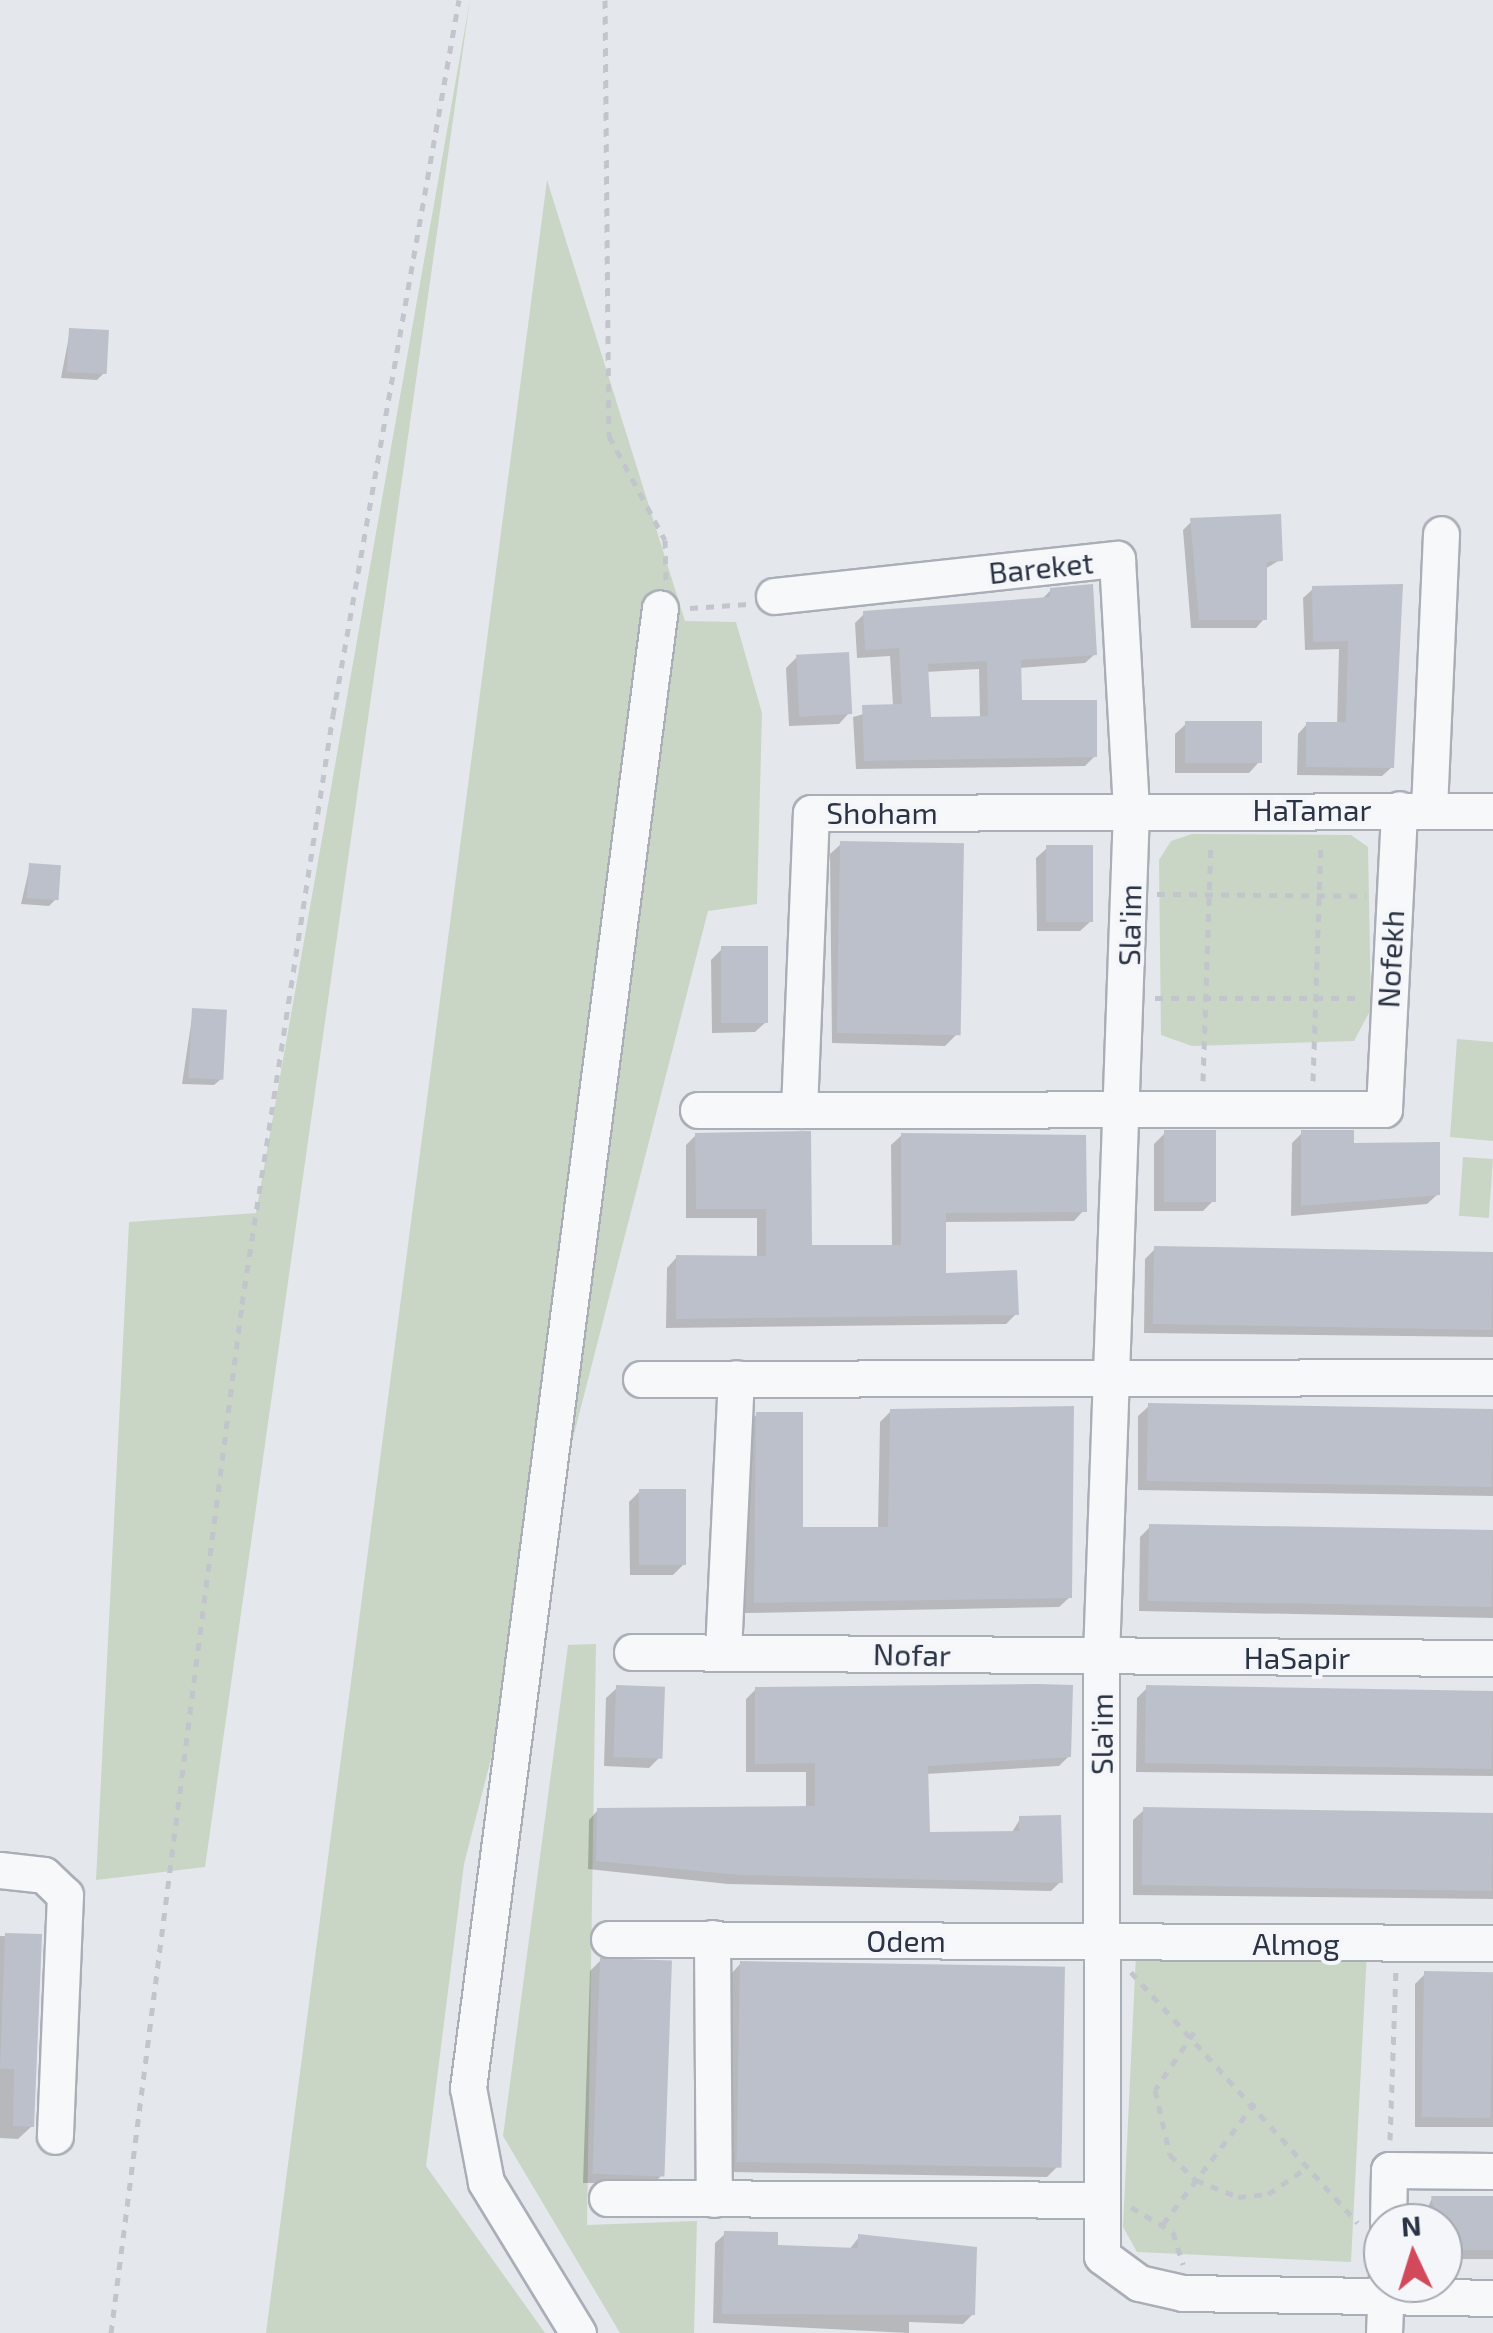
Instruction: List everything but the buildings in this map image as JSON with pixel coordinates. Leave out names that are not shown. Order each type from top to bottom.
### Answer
[{"type":"street","name":"Nofekh","points":[[1312,1109],[1384,1108],[1393,897],[1414,809],[1441,534]]},
{"type":"street","name":"Bareket","points":[[774,596],[1117,559],[1130,810]]},
{"type":"street","points":[[578,2333],[486,2182],[471,2138],[468,2088],[660,608]]},
{"type":"street","name":"HaTamar","points":[[1130,810],[1493,811]]},
{"type":"street","name":"Sla'im","points":[[1130,810],[1127,998],[1109,1374],[1101,1656],[1096,2200],[1102,2256],[1116,2272],[1182,2293],[1363,2290]]},
{"type":"street","name":"Shoham","points":[[799,1110],[811,813],[1130,810]]},
{"type":"street","points":[[698,1110],[1312,1109]]},
{"type":"street","points":[[641,1379],[1109,1374],[1493,1377]]},
{"type":"street","points":[[724,1652],[736,1378]]},
{"type":"street","name":"Nofar","points":[[632,1652],[1101,1656]]},
{"type":"street","name":"HaSapir","points":[[1101,1656],[1493,1658]]},
{"type":"street","points":[[0,1870],[44,1875],[65,1895],[55,2136]]},
{"type":"street","points":[[712,1938],[714,2199]]},
{"type":"street","name":"Odem","points":[[609,1939],[1099,1942]]},
{"type":"street","name":"Almog","points":[[1099,1942],[1493,1942]]},
{"type":"street","points":[[1384,2203],[1389,2170],[1493,2171]]},
{"type":"street","points":[[606,2198],[1096,2200]]},
{"type":"street","name":"Sla'im","points":[[1463,2296],[1493,2298]]},
{"type":"street","points":[[1384,2333],[1385,2303]]},
{"type":"path","points":[[111,2333],[242,1304],[333,715],[459,0]]},
{"type":"path","points":[[605,0],[609,436],[665,540],[660,608],[735,608],[774,596]]},
{"type":"path","points":[[1202,1109],[1212,810]]},
{"type":"path","points":[[1312,1109],[1321,810]]},
{"type":"path","points":[[1129,894],[1393,897]]},
{"type":"path","points":[[1127,998],[1388,998]]},
{"type":"path","points":[[1099,1942],[1194,2032],[1309,2166],[1363,2215]]},
{"type":"path","points":[[1389,2170],[1397,1943]]},
{"type":"path","points":[[1194,2032],[1161,2072],[1153,2112],[1170,2156],[1196,2180],[1238,2197],[1268,2194],[1309,2166]]},
{"type":"path","points":[[1163,2224],[1255,2102]]},
{"type":"path","points":[[1096,2200],[1163,2224],[1183,2256],[1182,2293]]},
{"type":"green space","points":[[470,0],[205,1867],[96,1880],[129,1222],[256,1213]]},
{"type":"green space","points":[[547,180],[685,621],[736,622],[762,713],[757,904],[708,911],[464,1864],[426,2166],[545,2333],[266,2333]]},
{"type":"green space","points":[[1192,834],[1351,835],[1368,847],[1371,1009],[1354,1041],[1192,1046],[1161,1035],[1159,860],[1171,841]]},
{"type":"green space","points":[[1457,1039],[1493,1042],[1493,1141],[1450,1137]]},
{"type":"green space","points":[[1463,1157],[1493,1159],[1489,1218],[1459,1216]]},
{"type":"green space","points":[[596,1644],[587,2225],[697,2221],[694,2333],[620,2333],[503,2136],[568,1645]]},
{"type":"green space","points":[[1367,1951],[1351,2262],[1137,2252],[1123,2227],[1136,1954]]}]
